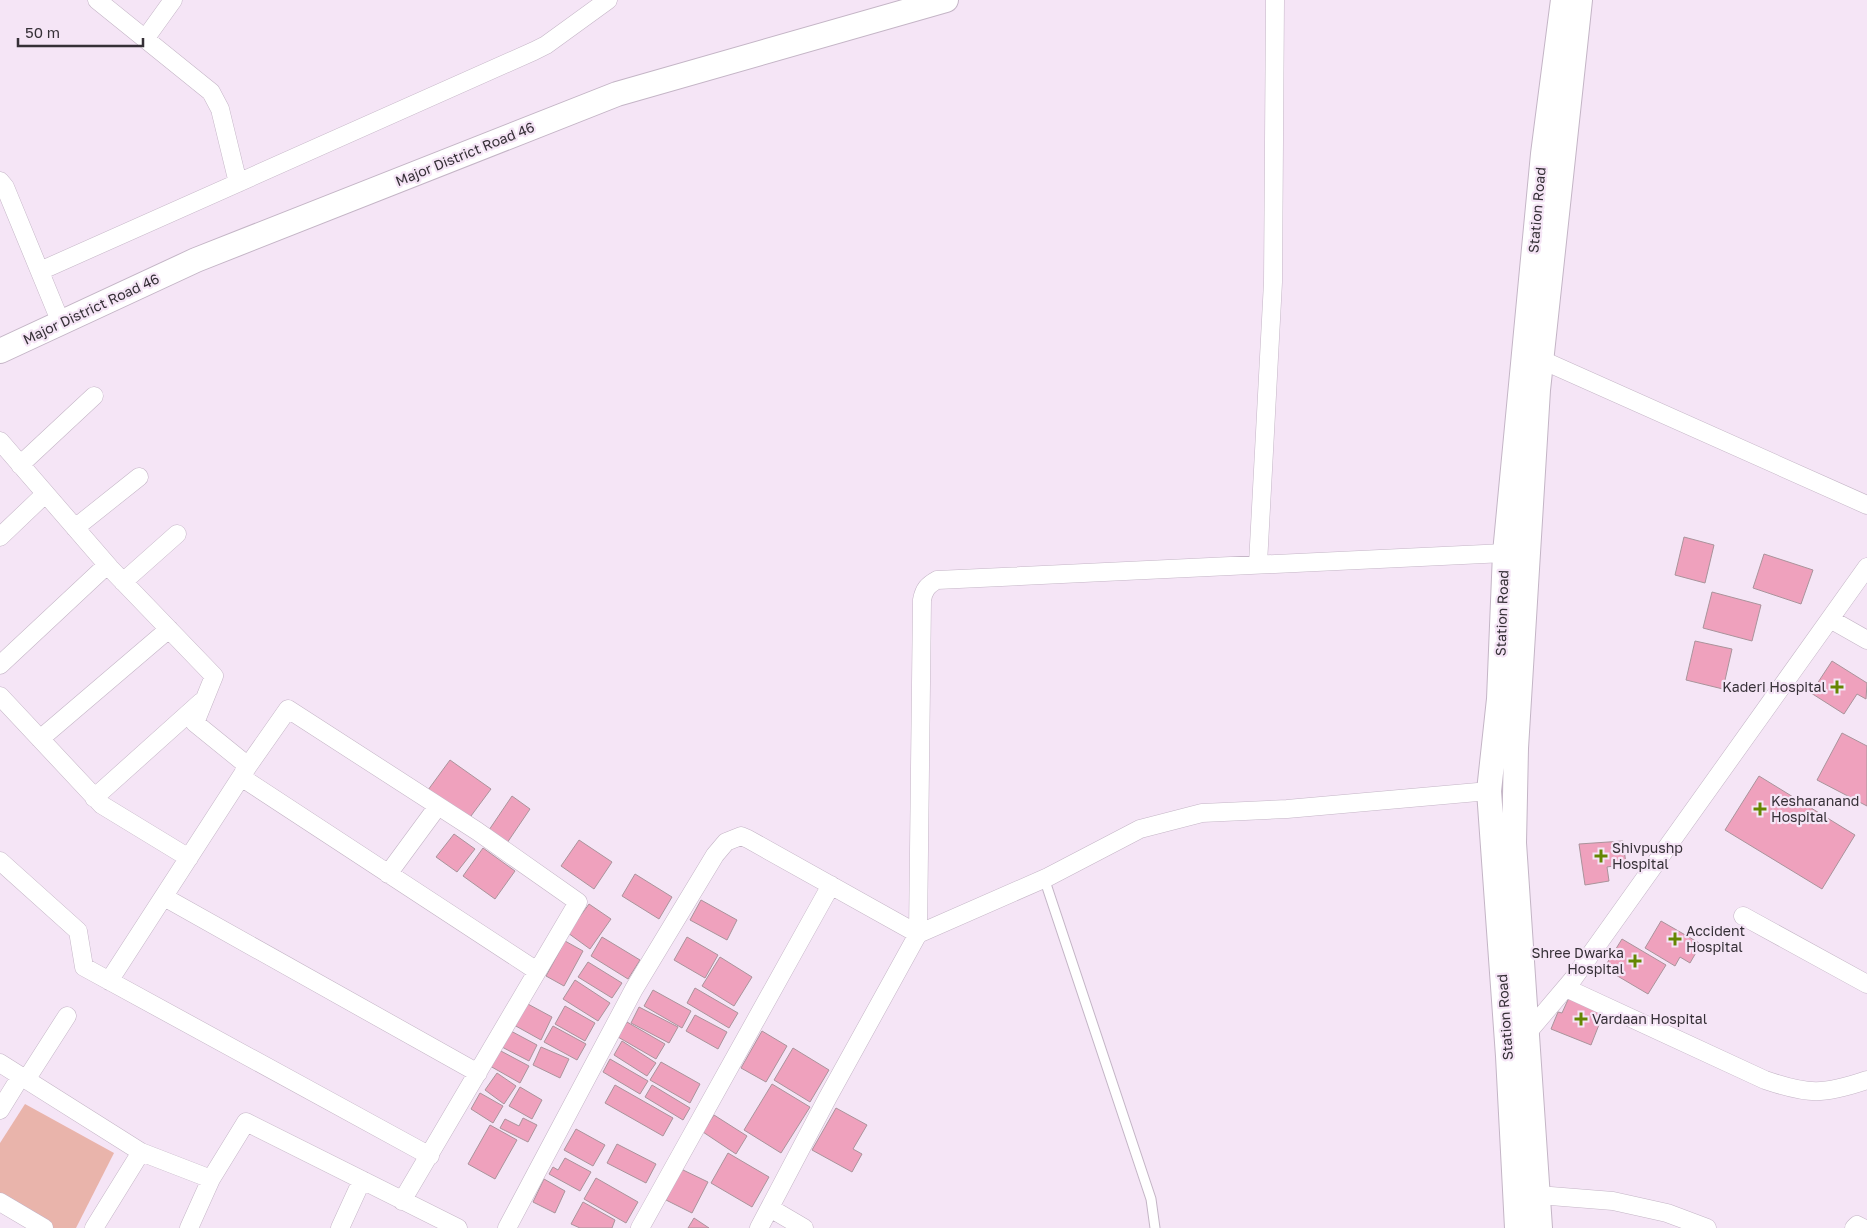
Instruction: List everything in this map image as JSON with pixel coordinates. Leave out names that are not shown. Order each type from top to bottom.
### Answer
[{"type":"main road","name":"Major District Road 46","points":[[0,351],[196,260],[617,94],[946,0]]},
{"type":"main road","name":"Station Road","points":[[1517,1228],[1508,1056],[1489,792],[1499,699],[1505,553],[1542,154],[1563,0]]},
{"type":"main road","name":"Station Road","points":[[1540,1228],[1514,831],[1516,738],[1542,360],[1580,0]]},
{"type":"street","points":[[97,0],[211,92],[217,100],[238,183]]},
{"type":"street","points":[[145,39],[173,0]]},
{"type":"street","points":[[40,272],[534,52],[546,46],[608,0]]},
{"type":"street","points":[[1258,564],[1273,282],[1275,0]]},
{"type":"street","points":[[0,181],[5,187],[61,323]]},
{"type":"street","points":[[1542,360],[1867,505]]},
{"type":"street","points":[[20,464],[94,396]]},
{"type":"street","points":[[0,442],[107,565],[214,676],[195,723],[245,772],[388,874],[537,971]]},
{"type":"street","points":[[75,528],[138,477]]},
{"type":"street","points":[[0,537],[46,494]]},
{"type":"street","points":[[123,582],[177,534]]},
{"type":"street","points":[[760,1228],[918,934],[922,600],[929,584],[937,580],[1505,553]]},
{"type":"street","points":[[0,666],[107,565]]},
{"type":"street","points":[[1508,1056],[1566,988],[1867,567]]},
{"type":"street","points":[[1830,619],[1867,640]]},
{"type":"street","points":[[40,739],[169,629]]},
{"type":"street","points":[[0,696],[94,798],[110,811],[189,858]]},
{"type":"street","points":[[94,798],[205,699]]},
{"type":"street","points":[[109,981],[245,772],[288,710],[438,806],[578,902],[402,1201]]},
{"type":"street","points":[[918,934],[1044,878],[1140,829],[1202,813],[1287,809],[1489,792]]},
{"type":"street","points":[[388,874],[438,806]]},
{"type":"street","points":[[507,1228],[634,989],[716,855],[726,842],[741,836],[748,839],[918,934]]},
{"type":"street","points":[[0,861],[78,931],[84,967],[430,1156]]},
{"type":"street","points":[[640,1228],[831,885]]},
{"type":"street","points":[[164,897],[478,1073]]},
{"type":"street","points":[[1743,916],[1867,984]]},
{"type":"street","points":[[1566,988],[1765,1080],[1797,1091],[1822,1093],[1867,1080]]},
{"type":"street","points":[[0,1110],[67,1016]]},
{"type":"street","points":[[0,1063],[141,1152],[211,1179]]},
{"type":"street","points":[[192,1227],[211,1179],[246,1122],[458,1228]]},
{"type":"street","points":[[94,1228],[141,1152]]},
{"type":"street","points":[[340,1228],[362,1180]]},
{"type":"street","points":[[1538,1195],[1613,1201],[1667,1213],[1707,1228]]},
{"type":"street","points":[[0,1202],[44,1228]]},
{"type":"street","points":[[770,1208],[804,1228]]},
{"type":"street","points":[[1854,1228],[1857,1225],[1863,1228]]},
{"type":"lane","points":[[1044,878],[1151,1198],[1155,1228]]},
{"type":"shaded area","points":[[25,1104],[114,1153],[76,1228],[46,1228],[0,1201],[0,1143]]},
{"type":"building","points":[[1684,537],[1714,545],[1705,583],[1675,575]]},
{"type":"building","points":[[1764,554],[1813,570],[1801,604],[1753,588]]},
{"type":"building","points":[[1712,592],[1761,605],[1752,641],[1703,628]]},
{"type":"building","points":[[1695,641],[1732,649],[1723,689],[1686,680]]},
{"type":"building","points":[[1832,661],[1867,683],[1866,699],[1857,694],[1844,714],[1811,693]]},
{"type":"building","points":[[1842,733],[1867,746],[1867,806],[1817,780]]},
{"type":"building","points":[[450,760],[491,789],[468,820],[428,790]]},
{"type":"building","points":[[1759,776],[1855,835],[1822,889],[1725,830]]},
{"type":"building","points":[[512,796],[530,809],[507,843],[489,830]]},
{"type":"building","points":[[454,834],[475,849],[457,872],[436,857]]},
{"type":"building","points":[[579,840],[612,862],[594,889],[561,866]]},
{"type":"building","points":[[1623,841],[1626,864],[1607,867],[1609,881],[1585,885],[1579,844]]},
{"type":"building","points":[[483,848],[515,871],[495,899],[463,876]]},
{"type":"building","points":[[635,874],[672,897],[659,919],[622,896]]},
{"type":"building","points":[[701,900],[737,920],[727,940],[690,920]]},
{"type":"building","points":[[589,904],[611,919],[590,949],[568,933]]},
{"type":"building","points":[[1661,921],[1701,944],[1690,963],[1680,957],[1675,966],[1645,948]]},
{"type":"building","points":[[602,937],[640,960],[628,979],[591,956]]},
{"type":"building","points":[[687,937],[718,955],[705,978],[674,960]]},
{"type":"building","points":[[1622,939],[1666,965],[1648,994],[1604,968]]},
{"type":"building","points":[[565,941],[583,951],[564,986],[546,976]]},
{"type":"building","points":[[720,957],[752,977],[734,1006],[702,986]]},
{"type":"building","points":[[588,962],[622,983],[612,998],[578,977]]},
{"type":"building","points":[[575,980],[610,1003],[598,1021],[563,999]]},
{"type":"building","points":[[695,988],[738,1013],[729,1028],[687,1003]]},
{"type":"building","points":[[653,990],[691,1011],[682,1028],[644,1006]]},
{"type":"building","points":[[1571,993],[1606,1007],[1591,1045],[1551,1029],[1558,1012],[1562,1013]]},
{"type":"building","points":[[526,1003],[552,1017],[541,1040],[514,1025]]},
{"type":"building","points":[[565,1006],[595,1023],[585,1041],[555,1024]]},
{"type":"building","points":[[639,1007],[678,1027],[669,1043],[631,1023]]},
{"type":"building","points":[[695,1015],[727,1032],[718,1049],[686,1031]]},
{"type":"building","points":[[627,1022],[665,1044],[656,1059],[618,1037]]},
{"type":"building","points":[[553,1026],[586,1044],[577,1060],[544,1042]]},
{"type":"building","points":[[509,1030],[537,1045],[529,1061],[500,1046]]},
{"type":"building","points":[[762,1031],[787,1046],[766,1082],[741,1068]]},
{"type":"building","points":[[622,1041],[656,1063],[647,1076],[614,1055]]},
{"type":"building","points":[[541,1047],[569,1059],[560,1078],[533,1065]]},
{"type":"building","points":[[793,1048],[829,1070],[810,1102],[774,1080]]},
{"type":"building","points":[[499,1050],[529,1066],[520,1083],[490,1066]]},
{"type":"building","points":[[610,1059],[648,1081],[640,1094],[603,1072]]},
{"type":"building","points":[[661,1062],[700,1084],[690,1103],[650,1080]]},
{"type":"building","points":[[497,1073],[516,1086],[504,1104],[485,1090]]},
{"type":"building","points":[[772,1084],[810,1107],[781,1153],[744,1130]]},
{"type":"building","points":[[615,1085],[673,1118],[663,1136],[605,1103]]},
{"type":"building","points":[[652,1085],[690,1108],[683,1120],[645,1097]]},
{"type":"building","points":[[520,1087],[542,1100],[532,1119],[509,1106]]},
{"type":"building","points":[[480,1093],[503,1106],[493,1123],[471,1109]]},
{"type":"building","points":[[836,1108],[867,1125],[853,1149],[862,1154],[852,1172],[812,1150]]},
{"type":"building","points":[[714,1115],[747,1136],[736,1154],[703,1132]]},
{"type":"building","points":[[523,1118],[537,1125],[528,1142],[500,1128],[505,1119],[519,1126]]},
{"type":"building","points":[[490,1125],[517,1140],[495,1179],[468,1164]]},
{"type":"building","points":[[576,1129],[605,1145],[593,1166],[564,1150]]},
{"type":"building","points":[[617,1144],[656,1164],[646,1183],[607,1163]]},
{"type":"building","points":[[728,1153],[769,1177],[752,1207],[711,1183]]},
{"type":"building","points":[[565,1158],[591,1172],[580,1191],[549,1174],[553,1167],[558,1170]]},
{"type":"building","points":[[681,1169],[708,1182],[692,1213],[666,1200]]},
{"type":"building","points":[[596,1178],[638,1202],[626,1223],[584,1199]]},
{"type":"building","points":[[544,1179],[565,1191],[555,1213],[533,1202]]},
{"type":"building","points":[[583,1202],[615,1220],[612,1228],[580,1228],[571,1224]]},
{"type":"building","points":[[694,1218],[709,1228],[688,1228]]},
{"type":"place","name":"Kaderi Hospital","points":[[1837,687]]},
{"type":"place","name":"Kesharanand Hospital","points":[[1760,809]]},
{"type":"place","name":"Shivpushp Hospital","points":[[1601,856]]},
{"type":"place","name":"Accident Hospital","points":[[1675,939]]},
{"type":"place","name":"Shree Dwarka Hospital","points":[[1635,961]]},
{"type":"place","name":"Vardaan Hospital","points":[[1581,1019]]}]
